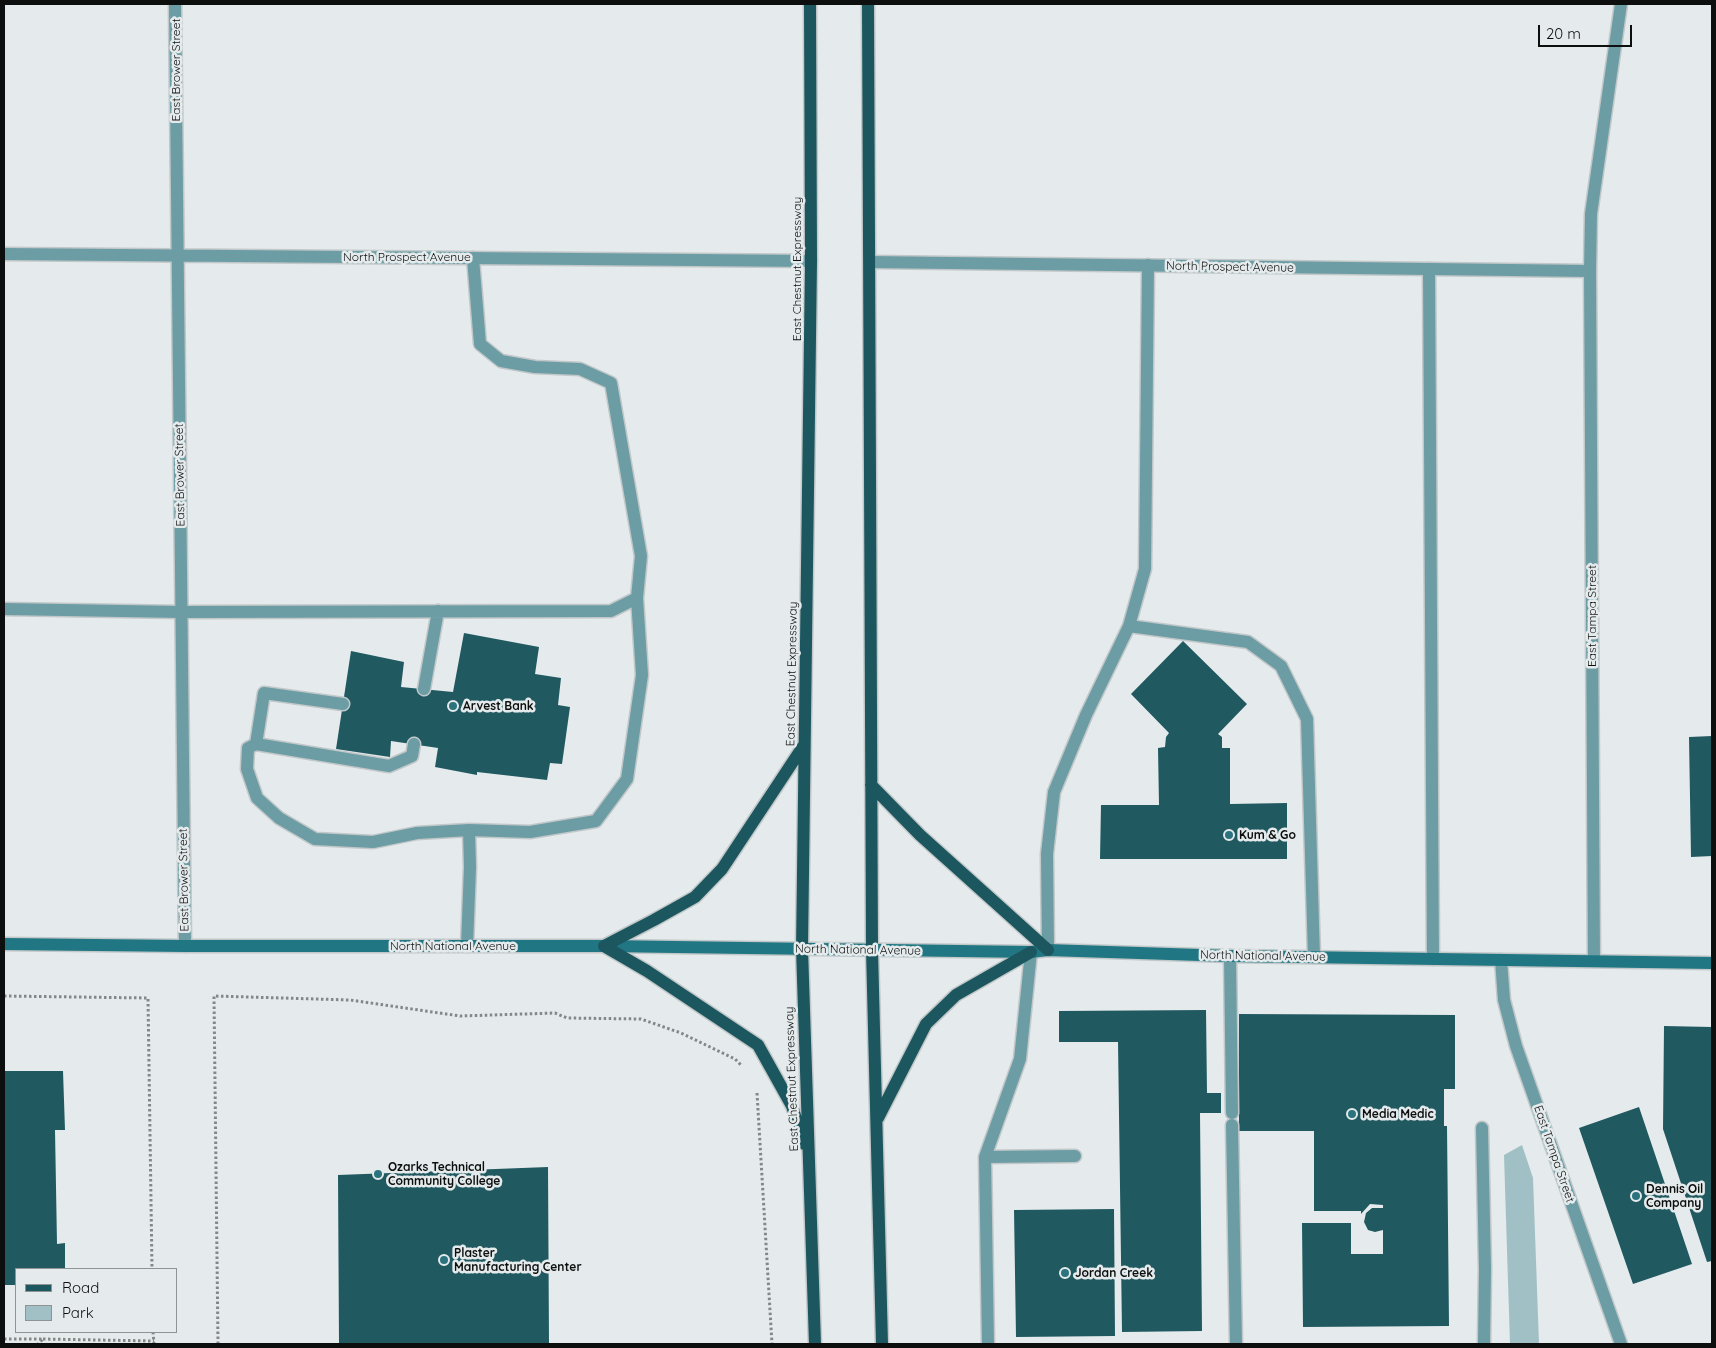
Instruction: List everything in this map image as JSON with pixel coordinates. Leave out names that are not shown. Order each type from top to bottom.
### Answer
[{"type":"main road","name":"East Chestnut Expressway","points":[[810,4],[811,261],[802,949],[815,1344]]},
{"type":"main road","points":[[868,4],[872,950],[882,1344]]},
{"type":"main road","points":[[604,946],[695,897],[722,869],[804,745]]},
{"type":"main road","points":[[871,785],[920,835],[1048,950]]},
{"type":"main road","name":"North National Avenue","points":[[4,944],[604,946],[1031,952],[1048,950],[1230,956],[1712,963]]},
{"type":"main road","points":[[604,946],[647,971],[758,1046],[792,1106],[808,1159]]},
{"type":"main road","points":[[877,1120],[904,1063],[926,1024],[956,995],[1031,952]]},
{"type":"street","name":"East Brower Street","points":[[176,4],[185,946]]},
{"type":"street","name":"East Tampa Street","points":[[1594,961],[1590,214],[1621,4]]},
{"type":"street","name":"North Prospect Avenue","points":[[4,254],[811,261]]},
{"type":"street","points":[[414,744],[412,756],[389,766],[256,744],[248,748],[247,769],[257,798],[279,818],[315,839],[373,842],[418,833],[469,830],[530,832],[596,821],[627,779],[642,675],[637,598],[641,556],[611,383],[580,369],[535,367],[501,361],[480,344],[473,258]]},
{"type":"street","name":"North Prospect Avenue","points":[[870,262],[1590,271]]},
{"type":"street","points":[[1048,950],[1047,854],[1054,792],[1086,715],[1129,626],[1144,569],[1148,266]]},
{"type":"street","points":[[1429,269],[1433,959]]},
{"type":"street","points":[[4,609],[181,612],[611,611],[637,598]]},
{"type":"street","points":[[424,689],[438,611]]},
{"type":"street","points":[[1129,626],[1248,642],[1281,666],[1307,719],[1314,957]]},
{"type":"street","points":[[256,744],[264,693],[343,704]]},
{"type":"street","points":[[466,946],[470,867],[469,830]]},
{"type":"street","points":[[988,1344],[985,1157],[1020,1059],[1031,952]]},
{"type":"street","points":[[1230,956],[1236,1344]]},
{"type":"street","name":"East Tampa Street","points":[[1501,960],[1504,1000],[1516,1046],[1621,1344]]},
{"type":"street","points":[[1482,1128],[1486,1269],[1484,1344]]},
{"type":"street","points":[[985,1157],[1075,1156]]},
{"type":"path","points":[[4,996],[148,998],[152,1268]]},
{"type":"path","points":[[218,1344],[214,996],[350,1000],[460,1016],[555,1013],[567,1018],[640,1020],[681,1032],[735,1059],[746,1070]]},
{"type":"path","points":[[757,1091],[772,1344]]},
{"type":"path","points":[[4,1339],[154,1342]]},
{"type":"path","points":[[38,1344],[43,1339]]},
{"type":"green space","points":[[1522,1145],[1533,1178],[1539,1344],[1510,1344],[1504,1155]]},
{"type":"building","name":"Arvest Bank","points":[[464,633],[539,647],[535,674],[561,678],[558,705],[570,707],[562,764],[550,763],[547,780],[477,772],[477,775],[435,767],[438,748],[391,741],[390,757],[336,749],[351,651],[404,662],[401,687],[453,692]]},
{"type":"building","points":[[1183,641],[1247,704],[1218,734],[1222,737],[1222,748],[1230,748],[1230,804],[1287,803],[1287,859],[1100,859],[1101,805],[1159,805],[1158,748],[1165,747],[1166,737],[1169,733],[1131,694]]},
{"type":"building","points":[[1712,736],[1712,856],[1691,857],[1689,737]]},
{"type":"building","points":[[1206,1010],[1207,1093],[1221,1093],[1221,1113],[1200,1113],[1202,1331],[1122,1332],[1118,1042],[1059,1042],[1059,1011]]},
{"type":"building","points":[[1239,1014],[1455,1015],[1455,1089],[1444,1089],[1444,1126],[1447,1126],[1449,1326],[1303,1327],[1302,1223],[1351,1223],[1351,1254],[1383,1254],[1383,1230],[1375,1232],[1368,1230],[1364,1222],[1366,1213],[1372,1208],[1383,1208],[1383,1205],[1370,1204],[1361,1214],[1361,1211],[1314,1211],[1314,1131],[1239,1131]]},
{"type":"building","points":[[1664,1026],[1712,1027],[1712,1261],[1707,1262],[1663,1129]]},
{"type":"building","points":[[4,1071],[63,1071],[65,1130],[55,1130],[57,1244],[65,1243],[65,1268],[15,1268],[15,1285],[4,1285]]},
{"type":"building","name":"Dennis Oil Company","points":[[1639,1107],[1692,1264],[1633,1284],[1579,1128]]},
{"type":"building","name":"Plaster Manufacturing Center","points":[[548,1167],[549,1344],[339,1344],[338,1175]]},
{"type":"building","name":"Jordan Creek","points":[[1114,1209],[1115,1336],[1016,1337],[1014,1210]]},
{"type":"place","name":"Arvest Bank","points":[[453,706]]},
{"type":"place","name":"Kum & Go","points":[[1229,835]]},
{"type":"place","name":"Media Medic","points":[[1352,1114]]},
{"type":"place","name":"Ozarks Technical Community College","points":[[378,1174]]},
{"type":"place","name":"Dennis Oil Company","points":[[1636,1196]]},
{"type":"place","name":"Plaster Manufacturing Center","points":[[444,1260]]},
{"type":"place","name":"Jordan Creek","points":[[1065,1273]]}]
